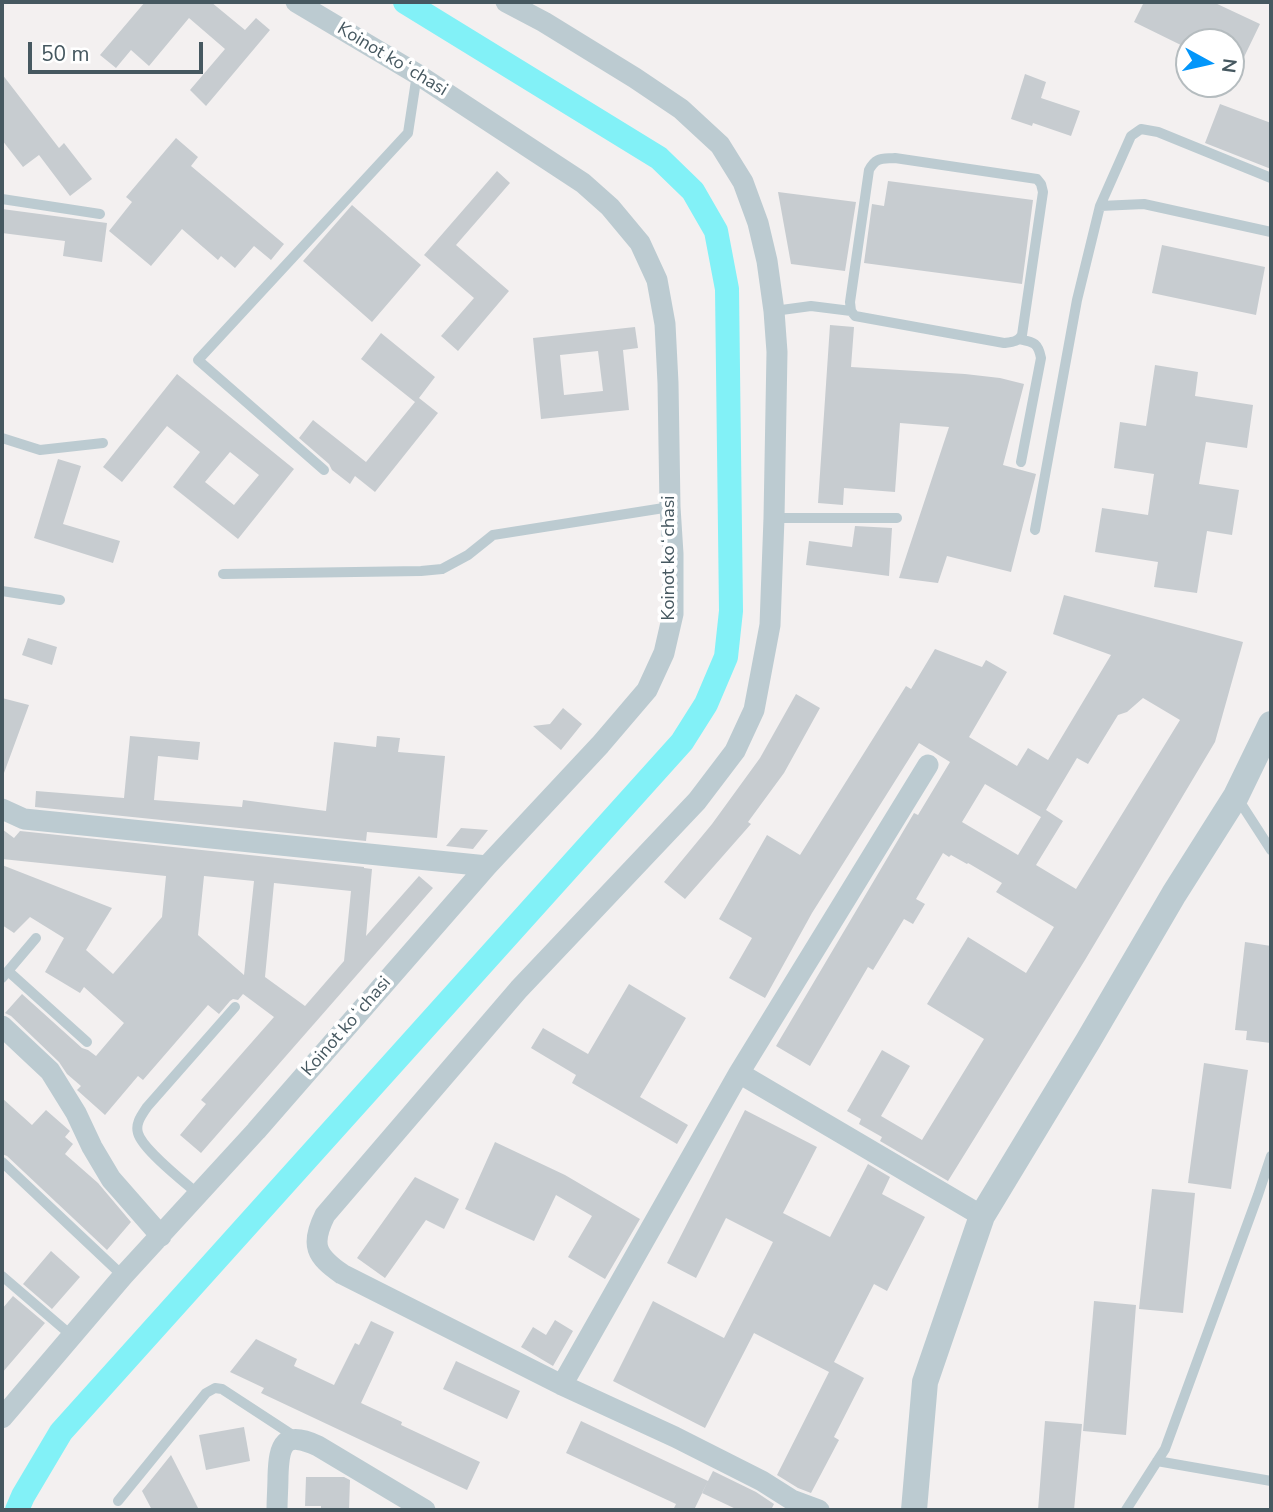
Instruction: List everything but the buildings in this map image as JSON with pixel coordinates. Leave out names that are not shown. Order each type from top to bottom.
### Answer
[{"type":"street","name":"Koinot koʻchasi","points":[[2,1418],[123,1276],[256,1131],[487,866],[600,745],[647,690],[664,653],[673,614],[665,324],[657,280],[640,243],[610,207],[583,183],[417,74],[296,2]]},
{"type":"street","points":[[506,2],[544,22],[681,109],[720,145],[743,183],[758,223],[767,261],[777,352],[770,625],[754,710],[735,751],[697,801],[519,989],[325,1215],[318,1229],[318,1252],[326,1263],[342,1275],[562,1385],[688,1444],[762,1481],[792,1500],[819,1510]]},
{"type":"street","points":[[915,1510],[925,1382],[982,1216],[1174,894],[1236,796],[1271,724]]},
{"type":"street","points":[[562,1385],[738,1073],[928,765]]},
{"type":"street","points":[[2,809],[24,819],[487,866]]},
{"type":"street","points":[[2,1026],[50,1071],[111,1179],[161,1236]]},
{"type":"street","points":[[738,1073],[982,1216]]},
{"type":"street","points":[[276,1510],[279,1454],[286,1442],[300,1439],[318,1446],[425,1510]]},
{"type":"lane","points":[[324,470],[198,360],[408,133],[417,74]]},
{"type":"lane","points":[[1035,530],[1077,300],[1100,206],[1131,136],[1141,129],[1158,132],[1271,178]]},
{"type":"lane","points":[[895,158],[1037,179],[1041,184],[1043,192],[1022,335],[1019,339],[1004,342],[855,316],[851,311],[852,282],[869,170],[874,161],[895,158]]},
{"type":"lane","points":[[2,199],[100,214]]},
{"type":"lane","points":[[1100,206],[1144,204],[1271,232]]},
{"type":"lane","points":[[774,311],[811,306],[851,311]]},
{"type":"lane","points":[[1019,339],[1033,342],[1039,349],[1041,358],[1020,462]]},
{"type":"lane","points":[[2,438],[40,450],[103,443]]},
{"type":"lane","points":[[223,574],[442,569],[468,555],[493,535],[670,507]]},
{"type":"lane","points":[[774,518],[897,518]]},
{"type":"lane","points":[[2,591],[60,600]]},
{"type":"lane","points":[[1236,796],[1271,850]]},
{"type":"lane","points":[[36,938],[5,975],[87,1042]]},
{"type":"lane","points":[[198,1194],[153,1154],[138,1134],[138,1120],[235,1007]]},
{"type":"lane","points":[[1126,1510],[1165,1449],[1271,1156]]},
{"type":"lane","points":[[3,1167],[123,1276]]},
{"type":"lane","points":[[2,1276],[72,1336]]},
{"type":"lane","points":[[118,1500],[206,1392],[215,1388],[222,1389],[300,1439]]},
{"type":"lane","points":[[1157,1461],[1271,1481]]},
{"type":"waterway","points":[[17,1510],[61,1432],[682,742],[706,704],[726,657],[731,611],[727,289],[716,231],[693,191],[659,158],[405,2]]}]
